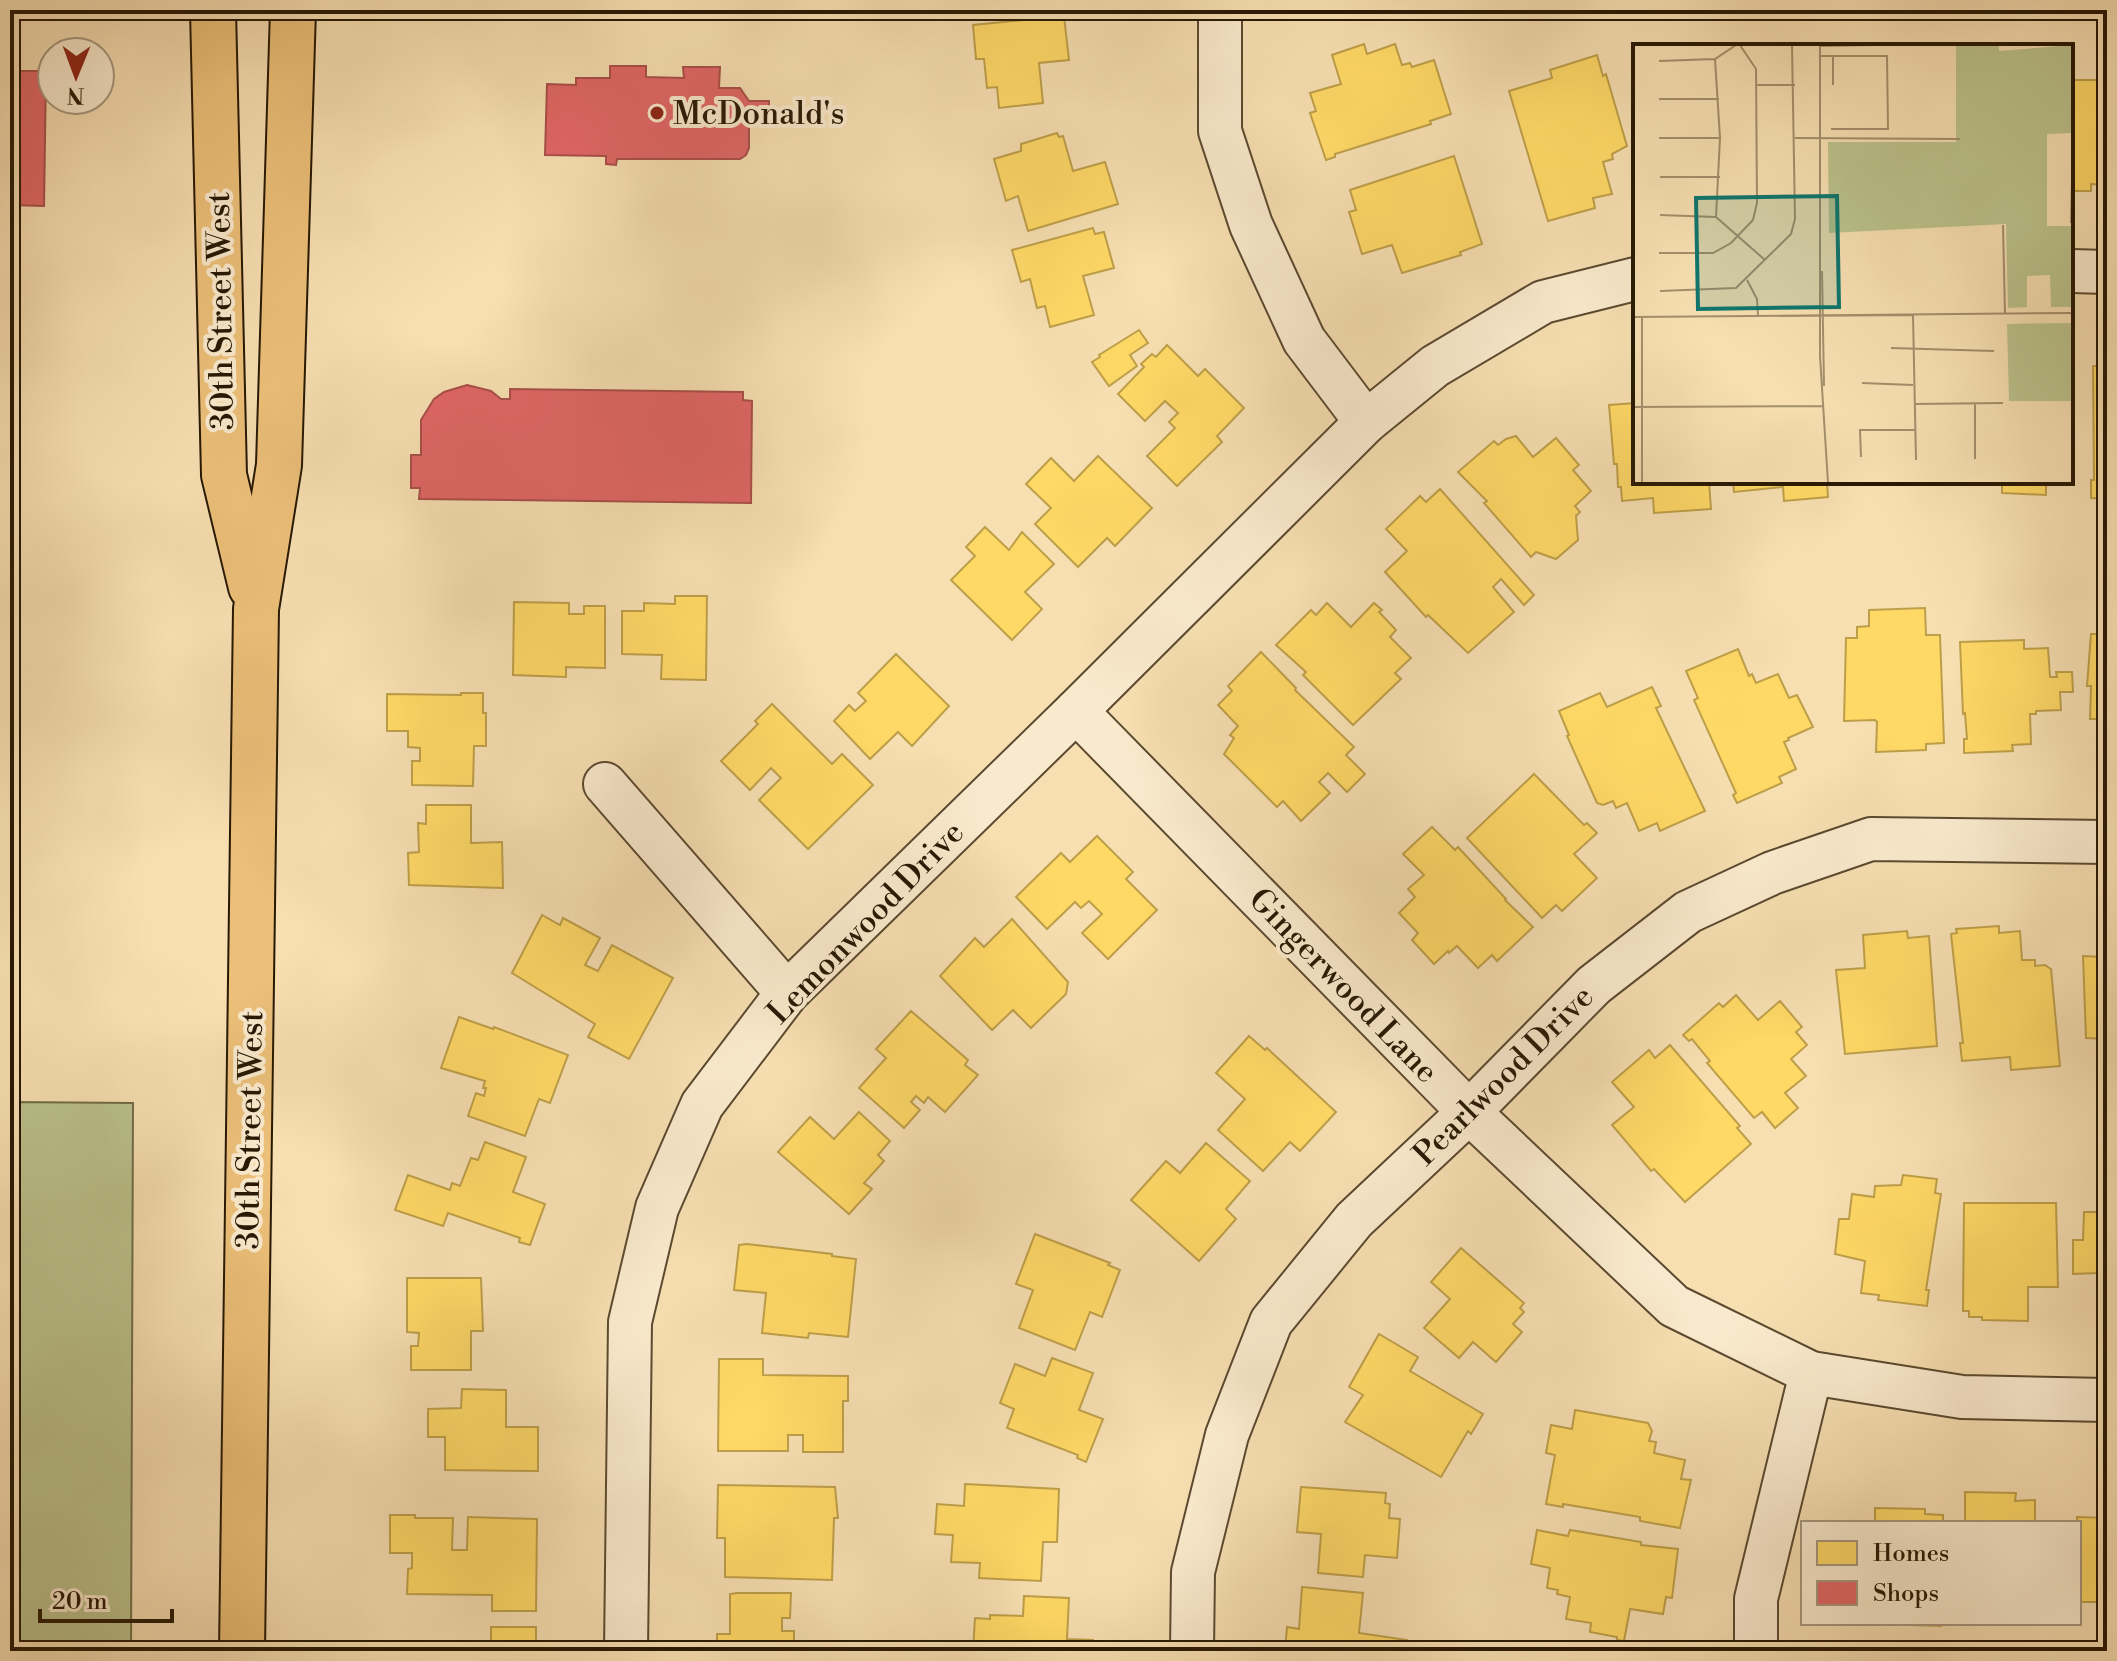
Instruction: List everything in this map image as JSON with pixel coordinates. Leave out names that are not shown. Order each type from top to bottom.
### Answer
[{"type":"main road","name":"30th Street West","points":[[213,10],[224,475],[256,609]]},
{"type":"main road","name":"30th Street West","points":[[242,1651],[256,609],[279,465],[293,10]]},
{"type":"street","points":[[1220,10],[1220,131],[1251,225],[1304,340],[1366,422]]},
{"type":"street","points":[[2073,271],[2107,272]]},
{"type":"street","name":"Lemonwood Drive","points":[[626,1651],[630,1322],[657,1208],[702,1105],[787,993],[1366,422],[1435,366],[1543,302],[1633,280]]},
{"type":"street","name":"Gingerwood Lane","points":[[1076,711],[1469,1112],[1674,1306],[1811,1373],[1962,1397],[2107,1400]]},
{"type":"street","points":[[605,784],[787,993]]},
{"type":"street","name":"Pearlwood Drive","points":[[1192,1651],[1193,1572],[1227,1435],[1271,1322],[1354,1220],[1469,1112],[1594,985],[1688,912],[1772,873],[1871,839],[2107,842]]},
{"type":"street","points":[[1756,1651],[1756,1599],[1811,1373]]},
{"type":"green space","points":[[10,1102],[133,1103],[131,1651],[10,1651]]},
{"type":"building: Homes","points":[[1064,16],[1069,60],[1039,63],[1043,103],[999,108],[997,87],[987,88],[984,59],[976,59],[973,25]]},
{"type":"building: Homes","points":[[1364,44],[1367,54],[1395,44],[1402,65],[1410,63],[1412,67],[1434,60],[1451,114],[1430,121],[1431,124],[1335,154],[1335,157],[1326,160],[1310,113],[1316,111],[1310,93],[1341,84],[1332,55]]},
{"type":"building: Homes","points":[[1597,55],[1603,76],[1606,74],[1627,146],[1612,154],[1613,159],[1603,162],[1612,194],[1593,198],[1595,208],[1548,221],[1509,91],[1552,78],[1550,70]]},
{"type":"building: Homes","points":[[2073,80],[2107,80],[2107,185],[2091,184],[2091,191],[2073,191]]},
{"type":"building: Homes","points":[[1057,133],[1059,137],[1063,136],[1073,171],[1105,162],[1118,204],[1028,231],[1018,196],[1006,201],[994,159],[1021,151],[1021,144]]},
{"type":"building: Homes","points":[[1454,156],[1482,244],[1460,252],[1461,255],[1402,273],[1392,245],[1362,254],[1349,212],[1356,210],[1350,190]]},
{"type":"building: Homes","points":[[1093,228],[1095,234],[1104,232],[1114,268],[1083,276],[1094,315],[1050,327],[1045,306],[1037,308],[1030,279],[1021,282],[1012,250]]},
{"type":"building: Homes","points":[[1139,330],[1148,343],[1130,355],[1137,366],[1109,386],[1092,362]]},
{"type":"building: Homes","points":[[1167,345],[1198,376],[1205,369],[1244,408],[1217,436],[1222,442],[1177,486],[1147,456],[1175,428],[1169,422],[1178,413],[1165,401],[1145,421],[1118,394],[1144,367],[1141,364],[1152,354],[1156,357]]},
{"type":"building: Homes","points":[[2093,366],[2107,366],[2107,499],[2091,498],[2091,480],[2094,480]]},
{"type":"building: Homes","points":[[1633,403],[1633,484],[1709,484],[1711,509],[1654,513],[1653,498],[1622,501],[1617,464],[1614,464],[1609,405]]},
{"type":"building: Homes","points":[[1516,436],[1533,457],[1556,438],[1579,465],[1573,470],[1591,491],[1575,506],[1580,512],[1576,516],[1578,540],[1556,559],[1536,552],[1531,557],[1484,503],[1487,501],[1458,472],[1494,441],[1498,445]]},
{"type":"building: Homes","points":[[1098,456],[1152,508],[1115,546],[1107,538],[1078,567],[1035,524],[1051,508],[1026,484],[1051,458],[1074,481]]},
{"type":"building: Homes","points":[[1733,484],[1827,484],[1828,497],[1784,501],[1783,487],[1734,492]]},
{"type":"building: Homes","points":[[2002,484],[2046,484],[2046,495],[2002,493]]},
{"type":"building: Homes","points":[[1440,489],[1534,595],[1524,605],[1501,579],[1493,587],[1514,612],[1468,653],[1428,615],[1426,617],[1385,572],[1407,551],[1386,529],[1420,496],[1426,502]]},
{"type":"building: Homes","points":[[985,527],[1009,550],[1022,532],[1054,564],[1025,592],[1042,609],[1012,640],[951,580],[975,556],[966,547]]},
{"type":"building: Homes","points":[[675,596],[707,596],[706,680],[661,679],[662,655],[622,654],[622,611],[644,611],[644,603],[675,604]]},
{"type":"building: Homes","points":[[514,602],[569,603],[569,614],[584,614],[584,606],[605,606],[605,668],[566,667],[566,677],[513,675]]},
{"type":"building: Homes","points":[[1327,603],[1351,627],[1374,603],[1396,630],[1390,637],[1411,658],[1395,673],[1401,679],[1353,725],[1303,675],[1306,672],[1276,645],[1311,610],[1316,615]]},
{"type":"building: Homes","points":[[1925,608],[1926,635],[1940,635],[1944,743],[1926,744],[1926,750],[1876,752],[1875,720],[1844,721],[1846,638],[1857,638],[1857,627],[1869,626],[1869,610]]},
{"type":"building: Homes","points":[[2091,634],[2107,634],[2107,719],[2090,719],[2091,686],[2087,686]]},
{"type":"building: Homes","points":[[2024,640],[2024,649],[2048,648],[2050,677],[2057,677],[2056,672],[2072,672],[2073,692],[2060,692],[2061,710],[2030,714],[2031,744],[2012,745],[2013,751],[1964,753],[1964,739],[1967,739],[1960,642]]},
{"type":"building: Homes","points":[[1738,649],[1749,676],[1752,674],[1756,683],[1778,674],[1789,698],[1797,695],[1813,727],[1784,742],[1796,769],[1779,777],[1782,783],[1737,803],[1733,795],[1736,793],[1694,700],[1698,698],[1686,671]]},
{"type":"building: Homes","points":[[1261,652],[1354,747],[1346,755],[1365,774],[1347,792],[1328,773],[1319,782],[1330,793],[1301,821],[1283,801],[1277,807],[1224,754],[1234,738],[1230,735],[1238,726],[1218,705],[1232,691],[1228,686]]},
{"type":"building: Homes","points":[[896,654],[949,706],[912,746],[898,732],[870,759],[834,721],[849,705],[855,711],[866,701],[858,693]]},
{"type":"building: Homes","points":[[1652,687],[1661,706],[1656,708],[1705,811],[1660,831],[1657,823],[1639,831],[1627,803],[1616,808],[1613,801],[1603,805],[1597,803],[1559,711],[1600,693],[1607,707]]},
{"type":"building: Homes","points":[[483,693],[483,713],[486,713],[486,746],[474,746],[473,786],[412,785],[412,761],[420,761],[420,748],[408,747],[408,731],[387,731],[387,694]]},
{"type":"building: Homes","points":[[772,704],[832,764],[842,754],[873,785],[808,849],[759,800],[781,778],[771,768],[750,790],[721,761],[758,724],[755,721]]},
{"type":"building: Homes","points":[[1534,774],[1584,825],[1587,823],[1597,833],[1574,854],[1597,878],[1562,911],[1556,905],[1542,918],[1467,838]]},
{"type":"building: Homes","points":[[426,805],[471,805],[471,843],[502,842],[503,888],[409,885],[408,853],[419,852],[418,823],[426,824]]},
{"type":"building: Homes","points":[[1432,827],[1455,850],[1458,847],[1533,927],[1497,961],[1492,955],[1478,968],[1457,946],[1434,964],[1412,940],[1418,933],[1399,913],[1415,897],[1408,889],[1424,875],[1403,854]]},
{"type":"building: Homes","points":[[1097,836],[1133,872],[1126,879],[1157,910],[1108,959],[1082,933],[1102,914],[1089,901],[1081,908],[1075,902],[1047,929],[1016,897],[1061,853],[1070,862]]},
{"type":"building: Homes","points":[[542,915],[560,925],[563,918],[600,938],[585,965],[598,971],[612,945],[673,978],[629,1059],[588,1037],[595,1024],[512,973]]},
{"type":"building: Homes","points":[[1012,919],[1068,982],[1066,994],[1031,1028],[1013,1010],[992,1030],[940,976],[975,938],[984,947]]},
{"type":"building: Homes","points":[[1999,926],[1999,933],[2020,931],[2022,960],[2035,960],[2035,966],[2045,965],[2051,969],[2060,1066],[2011,1070],[2010,1057],[1962,1061],[1960,1043],[1963,1043],[1951,934],[1957,933],[1956,929]]},
{"type":"building: Homes","points":[[1907,931],[1908,938],[1929,936],[1937,1046],[1845,1054],[1836,970],[1865,968],[1863,935]]},
{"type":"building: Homes","points":[[2105,954],[2107,1039],[2086,1038],[2083,956],[2105,957]]},
{"type":"building: Homes","points":[[1736,995],[1758,1020],[1780,1001],[1802,1027],[1796,1032],[1807,1045],[1791,1059],[1806,1076],[1785,1093],[1798,1108],[1775,1128],[1762,1112],[1754,1118],[1707,1063],[1710,1061],[1692,1039],[1689,1041],[1683,1035],[1719,1003],[1723,1007]]},
{"type":"building: Homes","points":[[911,1011],[968,1060],[965,1065],[978,1075],[945,1112],[928,1097],[924,1103],[916,1096],[911,1102],[920,1110],[904,1128],[859,1088],[886,1058],[876,1049]]},
{"type":"building: Homes","points":[[459,1017],[568,1055],[550,1103],[539,1099],[525,1136],[468,1116],[476,1093],[484,1096],[485,1081],[441,1068]]},
{"type":"building: Homes","points":[[1249,1036],[1265,1050],[1267,1048],[1336,1112],[1300,1151],[1290,1142],[1263,1171],[1218,1130],[1245,1099],[1216,1073]]},
{"type":"building: Homes","points":[[1670,1045],[1740,1126],[1737,1128],[1751,1144],[1685,1202],[1654,1169],[1651,1171],[1612,1125],[1634,1107],[1612,1082],[1649,1050],[1655,1058]]},
{"type":"building: Homes","points":[[859,1112],[890,1141],[878,1155],[884,1161],[864,1183],[872,1189],[849,1214],[778,1152],[810,1117],[834,1139]]},
{"type":"building: Homes","points":[[485,1142],[526,1157],[513,1192],[545,1204],[530,1245],[519,1242],[520,1238],[448,1213],[443,1226],[395,1210],[408,1175],[450,1190],[452,1183],[460,1186],[471,1158],[478,1160]]},
{"type":"building: Homes","points":[[1206,1143],[1250,1181],[1226,1209],[1236,1219],[1199,1261],[1131,1200],[1166,1161],[1180,1173]]},
{"type":"building: Homes","points":[[1903,1175],[1937,1179],[1935,1193],[1941,1194],[1926,1290],[1929,1290],[1927,1306],[1878,1300],[1879,1295],[1861,1293],[1865,1261],[1835,1254],[1839,1219],[1849,1219],[1852,1194],[1874,1197],[1875,1186],[1901,1185]]},
{"type":"building: Homes","points":[[1964,1203],[2056,1203],[2058,1287],[2028,1287],[2028,1321],[1982,1320],[1982,1317],[1969,1317],[1969,1311],[1963,1311]]},
{"type":"building: Homes","points":[[2084,1212],[2107,1212],[2107,1309],[2103,1309],[2103,1276],[2098,1276],[2098,1273],[2073,1274],[2073,1240],[2083,1240]]},
{"type":"building: Homes","points":[[1035,1234],[1110,1263],[1108,1265],[1120,1270],[1102,1317],[1090,1312],[1075,1350],[1019,1328],[1033,1290],[1016,1284]]},
{"type":"building: Homes","points":[[739,1245],[856,1259],[848,1337],[809,1333],[808,1338],[762,1333],[766,1293],[734,1290]]},
{"type":"building: Homes","points":[[1461,1248],[1524,1303],[1520,1308],[1524,1312],[1513,1324],[1522,1332],[1496,1362],[1473,1342],[1459,1358],[1424,1328],[1450,1299],[1431,1282]]},
{"type":"building: Homes","points":[[407,1278],[481,1278],[483,1331],[471,1331],[471,1370],[411,1370],[411,1346],[418,1346],[419,1333],[407,1332]]},
{"type":"building: Homes","points":[[1379,1334],[1418,1357],[1410,1371],[1483,1414],[1471,1434],[1468,1431],[1441,1477],[1345,1422],[1363,1395],[1349,1387]]},
{"type":"building: Homes","points":[[1052,1358],[1093,1373],[1079,1410],[1103,1419],[1086,1462],[1077,1458],[1078,1455],[1007,1428],[1014,1409],[1000,1403],[1015,1364],[1045,1376]]},
{"type":"building: Homes","points":[[719,1359],[763,1359],[763,1375],[848,1376],[848,1401],[843,1401],[843,1452],[803,1452],[803,1435],[788,1435],[788,1451],[718,1451]]},
{"type":"building: Homes","points":[[462,1389],[506,1390],[506,1427],[538,1427],[538,1471],[445,1470],[445,1437],[428,1437],[428,1409],[461,1408]]},
{"type":"building: Homes","points":[[1575,1410],[1648,1423],[1652,1431],[1649,1441],[1656,1442],[1654,1453],[1685,1460],[1681,1479],[1691,1480],[1680,1528],[1640,1521],[1640,1517],[1546,1504],[1555,1455],[1546,1453],[1551,1425],[1572,1429]]},
{"type":"building: Homes","points":[[965,1484],[1059,1489],[1057,1542],[1043,1542],[1041,1581],[979,1578],[980,1563],[951,1562],[953,1535],[935,1534],[937,1504],[964,1506]]},
{"type":"building: Homes","points":[[718,1485],[835,1487],[838,1518],[834,1518],[832,1580],[725,1577],[725,1538],[717,1538]]},
{"type":"building: Homes","points":[[1301,1487],[1386,1493],[1385,1503],[1390,1504],[1389,1518],[1400,1519],[1397,1558],[1365,1555],[1363,1577],[1318,1573],[1321,1534],[1297,1532]]},
{"type":"building: Homes","points":[[1965,1492],[2016,1493],[2015,1501],[2035,1500],[2035,1521],[1965,1521]]},
{"type":"building: Homes","points":[[1875,1508],[1925,1509],[1925,1514],[1943,1515],[1943,1521],[1875,1521]]},
{"type":"building: Homes","points":[[390,1515],[453,1518],[452,1550],[467,1550],[468,1517],[537,1519],[536,1611],[492,1611],[492,1595],[407,1594],[412,1553],[390,1553]]},
{"type":"building: Homes","points":[[2077,1517],[2107,1518],[2107,1602],[2081,1602],[2081,1521],[2077,1521]]},
{"type":"building: Homes","points":[[1537,1530],[1568,1536],[1570,1530],[1641,1542],[1641,1545],[1678,1549],[1672,1598],[1666,1597],[1663,1614],[1630,1609],[1624,1641],[1590,1632],[1591,1623],[1566,1619],[1570,1597],[1547,1588],[1550,1568],[1531,1564]]},
{"type":"building: Homes","points":[[1302,1587],[1363,1593],[1359,1633],[1407,1640],[1405,1651],[1285,1651],[1287,1627],[1299,1629]]},
{"type":"building: Homes","points":[[791,1593],[790,1618],[782,1618],[782,1631],[794,1631],[794,1651],[717,1651],[717,1634],[730,1634],[730,1594]]},
{"type":"building: Homes","points":[[1024,1596],[1069,1598],[1067,1639],[1093,1640],[1092,1651],[973,1651],[975,1618],[1023,1616]]},
{"type":"building: Homes","points":[[491,1627],[536,1627],[536,1651],[406,1651],[407,1642],[491,1643]]},
{"type":"building: Shops","name":"McDonald's","points":[[610,66],[646,66],[646,77],[684,78],[683,67],[720,67],[719,88],[740,88],[749,101],[769,101],[769,125],[749,125],[749,148],[740,159],[617,159],[616,165],[606,164],[606,156],[545,155],[547,84],[576,85],[576,78],[610,78]]},
{"type":"building: Shops","points":[[10,71],[36,71],[36,116],[45,116],[44,206],[10,205]]},
{"type":"building: Shops","points":[[467,385],[491,391],[501,399],[510,399],[510,389],[743,392],[743,400],[752,401],[751,503],[419,499],[420,488],[411,488],[411,455],[421,455],[421,420],[434,399],[444,392]]},
{"type":"place","name":"McDonald's","points":[[657,113]]}]
